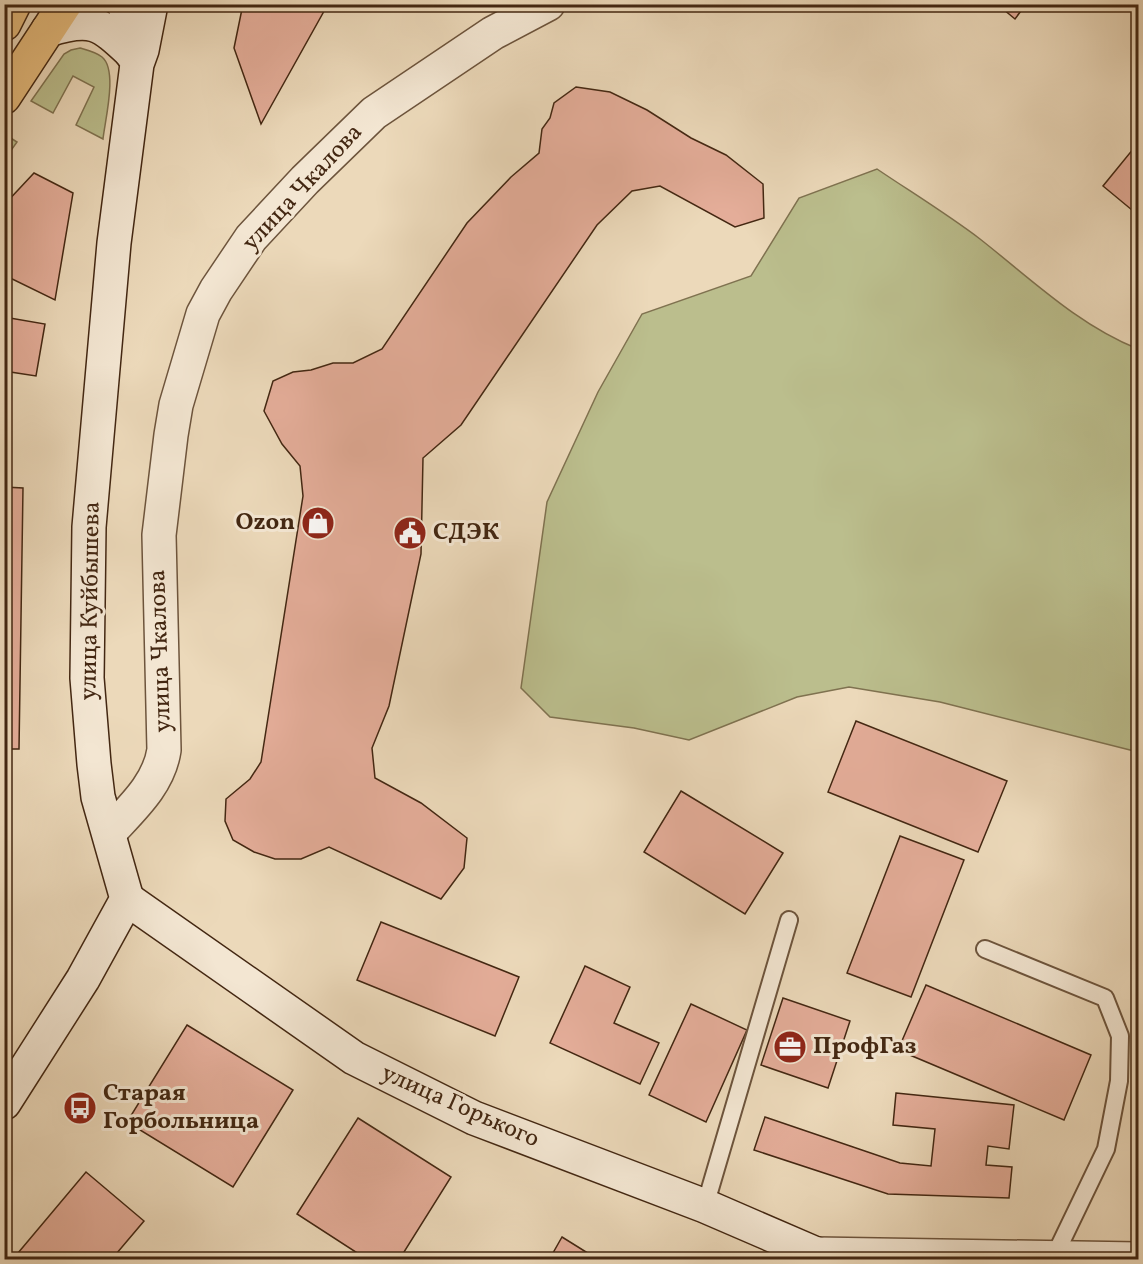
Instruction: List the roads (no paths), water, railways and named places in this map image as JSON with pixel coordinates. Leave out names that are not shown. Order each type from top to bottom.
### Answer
[{"type":"main road","points":[[4,24],[14,4]]},
{"type":"main road","name":"улица Куйбышева","points":[[125,4],[134,58],[114,243],[89,527],[87,678],[97,786],[127,898]]},
{"type":"main road","name":"улица Куйбышева","points":[[134,58],[142,51],[151,4]]},
{"type":"main road","name":"улица Чкалова","points":[[109,833],[146,793],[162,763],[164,750],[159,535],[176,405],[203,314],[216,290],[251,238],[305,180],[374,113],[493,33],[548,4]]},
{"type":"main road","points":[[4,97],[57,17],[71,23],[104,28],[134,58]]},
{"type":"main road","points":[[4,1103],[83,979],[127,898]]},
{"type":"main road","name":"улица Горького","points":[[127,898],[354,1058],[474,1118],[705,1206],[819,1257]]},
{"type":"main road","points":[[819,1257],[1138,1259]]},
{"type":"lane","points":[[705,1206],[789,920]]},
{"type":"lane","points":[[985,949],[1105,998],[1120,1036],[1119,1081],[1106,1149],[1054,1257]]},
{"type":"place","name":"Ozon","points":[[318,523]]},
{"type":"place","name":"СДЭК","points":[[410,533]]},
{"type":"place","name":"ПрофГаз","points":[[790,1047]]},
{"type":"place","name":"Старая Горбольница","points":[[80,1108]]}]
